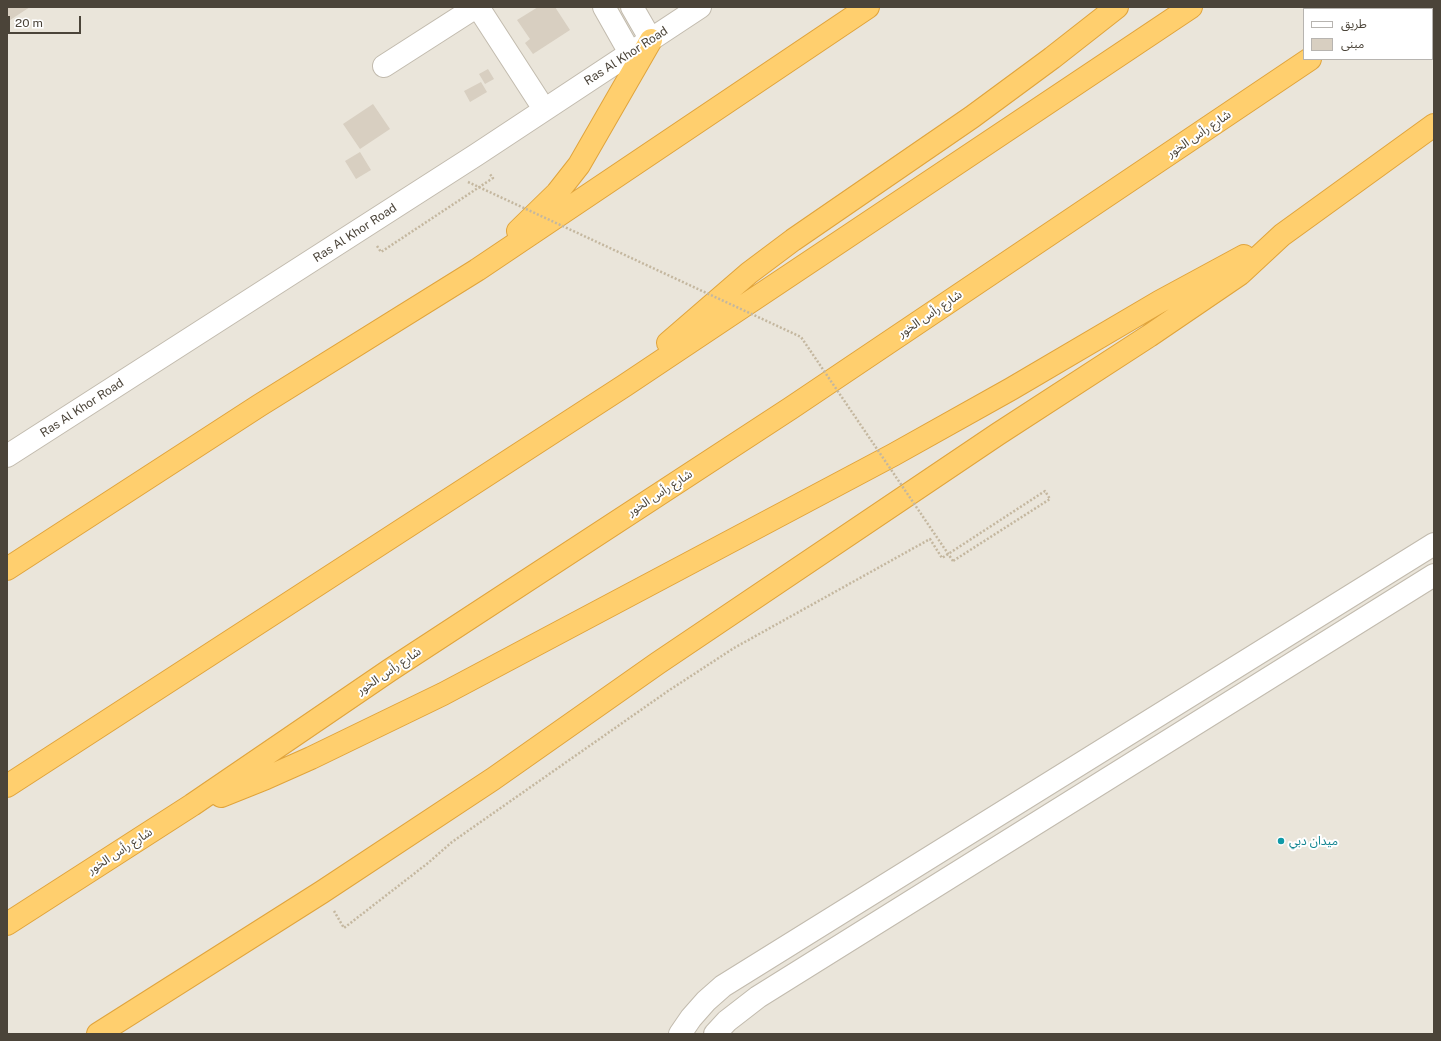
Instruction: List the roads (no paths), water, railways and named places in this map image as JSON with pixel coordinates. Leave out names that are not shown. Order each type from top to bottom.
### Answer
[{"type":"highway","points":[[7,570],[260,405],[477,270],[868,7]]},
{"type":"highway","points":[[624,386],[669,342],[749,273],[793,240],[1001,97],[1117,7]]},
{"type":"highway","points":[[7,786],[624,386],[1191,7]]},
{"type":"highway","points":[[477,270],[557,193],[579,165],[651,40]]},
{"type":"highway","name":"شارع رأس الخور","points":[[7,924],[192,805],[390,670],[785,412],[1309,60]]},
{"type":"highway","points":[[98,1034],[322,892],[493,779],[658,663],[998,434],[1240,274],[1282,235],[1434,125]]},
{"type":"highway","points":[[192,805],[260,781],[311,758],[450,690],[893,455],[1011,389],[1159,302],[1282,235]]},
{"type":"street","points":[[384,66],[477,7],[544,109]]},
{"type":"street","points":[[604,7],[630,53]]},
{"type":"street","points":[[632,7],[651,40]]},
{"type":"street","name":"Ras Al Khor Road","points":[[7,456],[476,155],[700,7]]},
{"type":"street","points":[[680,1034],[691,1018],[706,1001],[736,977],[1434,544]]},
{"type":"street","points":[[715,1034],[727,1021],[764,993],[1434,575]]},
{"type":"place","name":"ميدان دبي","points":[[1281,841]]}]
